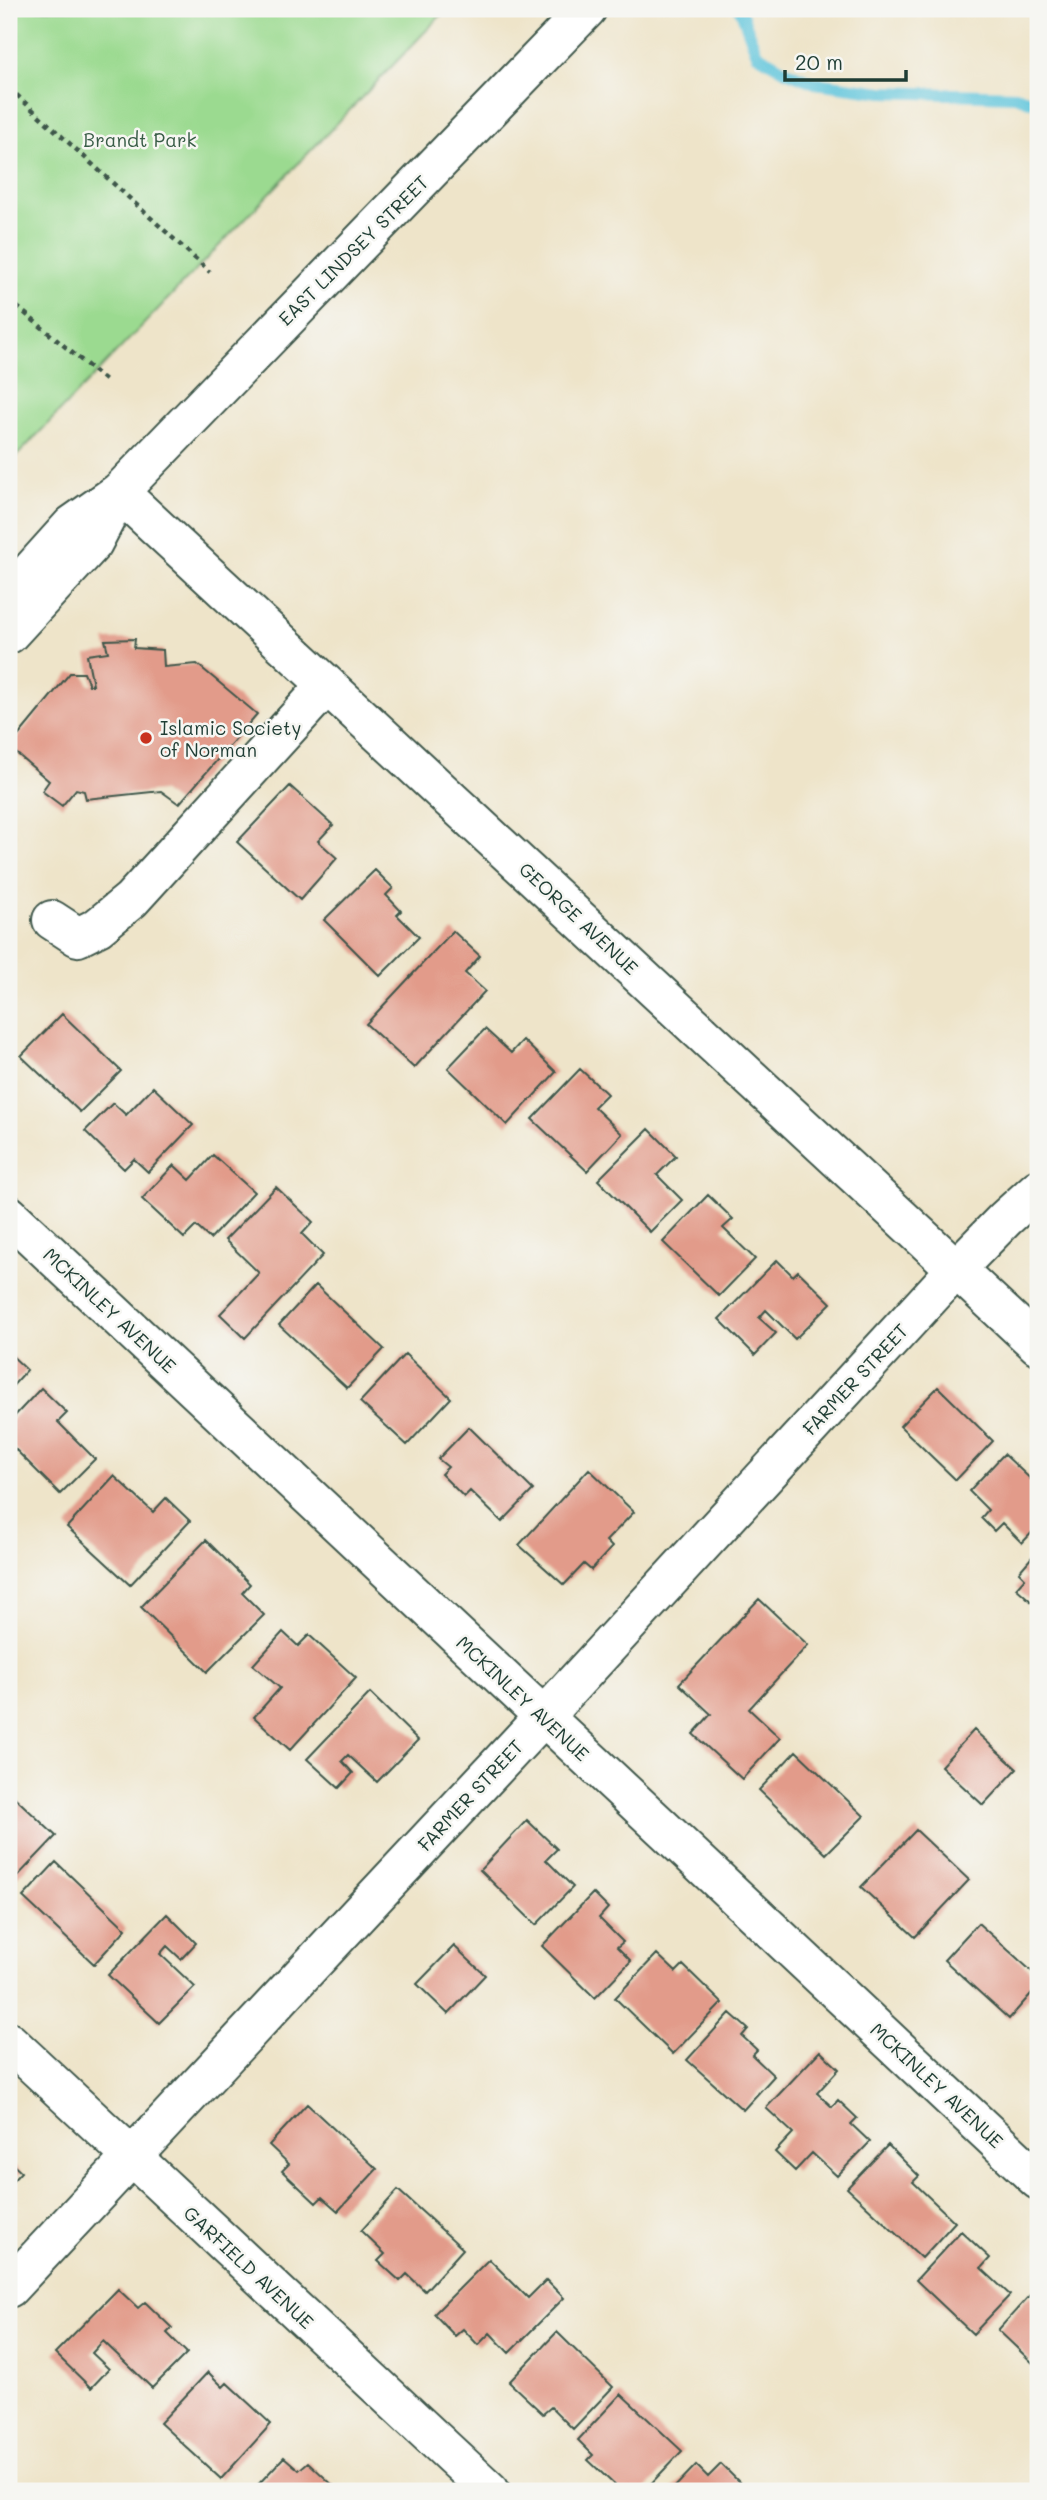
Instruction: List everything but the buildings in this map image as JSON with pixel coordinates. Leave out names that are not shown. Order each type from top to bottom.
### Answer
[{"type":"street","name":"EAST LINDSEY STREET","points":[[9,595],[72,525],[119,492],[587,9]]},
{"type":"street","name":"EAST LINDSEY STREET","points":[[9,634],[93,543],[119,492]]},
{"type":"street","name":"GEORGE AVENUE","points":[[119,492],[1038,1345]]},
{"type":"street","points":[[52,920],[78,937],[98,927],[131,900],[327,685]]},
{"type":"street","name":"FARMER STREET","points":[[9,2288],[543,1717],[957,1268],[1004,1219],[1038,1189]]},
{"type":"street","name":"MCKINLEY AVENUE","points":[[9,1215],[1038,2180]]},
{"type":"street","name":"GARFIELD AVENUE","points":[[9,2042],[490,2491]]},
{"type":"path","points":[[9,88],[210,272]]},
{"type":"path","points":[[9,300],[105,380]]},
{"type":"green space","name":"Brandt Park","points":[[9,9],[447,9],[9,464]]},
{"type":"waterway","points":[[740,9],[757,54],[786,71],[815,83],[883,92],[1016,96],[1038,104]]},
{"type":"place","name":"Islamic Society of Norman","points":[[146,738]]}]
